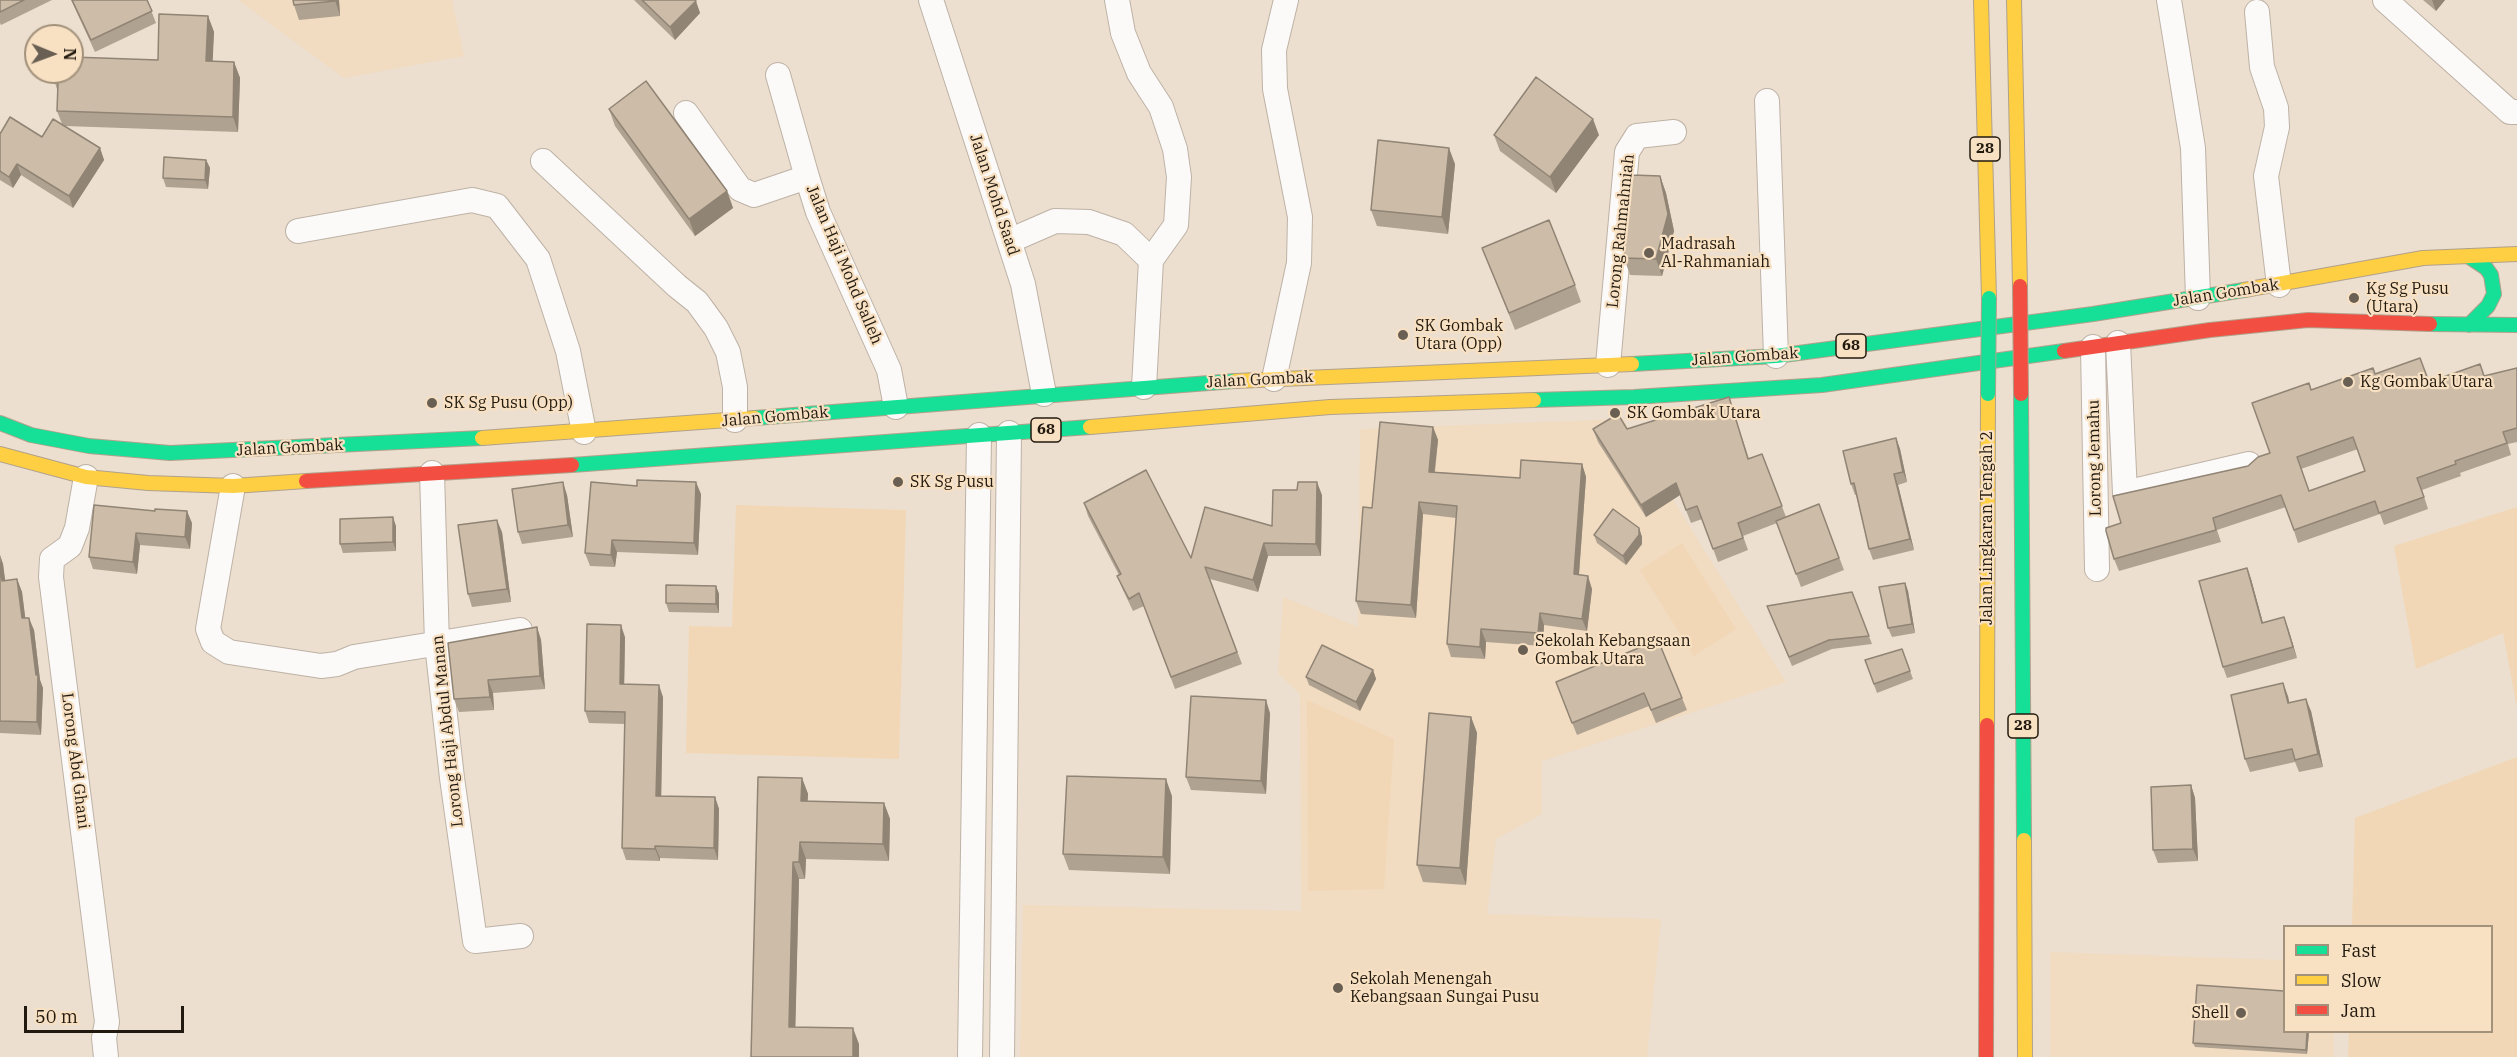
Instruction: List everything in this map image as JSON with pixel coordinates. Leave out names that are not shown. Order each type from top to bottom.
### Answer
[{"type":"main road","name":"Jalan Lingkaran Tengah 2","points":[[1982,0],[1989,298],[1986,1055]]},
{"type":"main road","name":"28","points":[[2014,0],[2020,286],[2025,1057]]},
{"type":"main road","name":"Jalan Gombak","points":[[0,423],[31,435],[89,446],[170,453],[260,450],[584,432],[1144,387],[1776,356],[2082,316],[2279,285],[2423,258],[2517,254]]},
{"type":"main road","points":[[2468,256],[2486,268],[2491,275],[2494,294],[2488,306],[2469,325]]},
{"type":"main road","name":"Jalan Gombak","points":[[0,454],[86,477],[148,483],[233,486],[714,456],[1330,407],[1634,397],[1822,385],[2210,330],[2308,320],[2517,325]]},
{"type":"street","name":"Jalan Mohd Saad","points":[[931,0],[1023,284],[1044,394]]},
{"type":"street","points":[[1117,0],[1123,33],[1139,73],[1161,107],[1175,149],[1179,177],[1176,225],[1151,260],[1144,387]]},
{"type":"street","points":[[1274,379],[1299,263],[1300,217],[1275,89],[1274,50],[1286,0]]},
{"type":"street","points":[[2169,0],[2193,148],[2198,298]]},
{"type":"street","points":[[2385,0],[2510,112],[2517,112]]},
{"type":"street","points":[[2257,12],[2262,67],[2276,108],[2277,127],[2266,176],[2279,285]]},
{"type":"street","points":[[778,75],[807,177]]},
{"type":"street","points":[[1767,101],[1776,356]]},
{"type":"street","name":"Jalan Haji Mohd Salleh","points":[[686,113],[740,189],[754,195],[807,177],[818,212],[889,370],[896,407]]},
{"type":"street","name":"Lorong Rahmahniah","points":[[1608,365],[1627,152],[1637,136],[1674,132]]},
{"type":"street","points":[[543,161],[697,302],[716,328],[728,351],[735,387],[735,420]]},
{"type":"street","points":[[298,231],[472,200],[497,206],[538,259],[568,351],[584,432]]},
{"type":"street","points":[[1009,241],[1055,221],[1089,222],[1124,234],[1151,260]]},
{"type":"street","points":[[2118,343],[2125,494],[2249,464]]},
{"type":"street","name":"Lorong Jemahu","points":[[2093,347],[2097,569]]},
{"type":"street","points":[[1002,1057],[1009,433]]},
{"type":"street","points":[[970,1057],[979,435]]},
{"type":"street","name":"Lorong Haji Abdul Manan","points":[[432,473],[437,644],[452,778],[475,941],[521,936]]},
{"type":"street","name":"Lorong Abd Ghani","points":[[86,477],[77,528],[70,546],[52,559],[51,577],[107,1022],[104,1038],[106,1057]]},
{"type":"street","points":[[233,486],[208,629],[213,642],[229,652],[321,666],[338,664],[354,657],[520,630]]},
{"type":"shaded area","points":[[238,0],[452,0],[464,56],[344,78]]},
{"type":"shaded area","name":"Sekolah Kebangsaan Gombak Utara","points":[[1623,419],[1786,682],[1542,761],[1542,814],[1496,839],[1487,914],[1661,919],[1647,1057],[1020,1057],[1023,905],[1301,911],[1300,694],[1278,673],[1283,597],[1358,627],[1360,429]]},
{"type":"shaded area","points":[[736,505],[906,510],[899,759],[686,753],[689,626],[732,627]]},
{"type":"shaded area","points":[[2517,507],[2517,708],[2503,633],[2416,669],[2394,546]]},
{"type":"shaded area","points":[[1682,543],[1736,629],[1694,656],[1640,570]]},
{"type":"shaded area","points":[[1307,700],[1394,739],[1384,889],[1308,891]]},
{"type":"shaded area","points":[[2517,757],[2517,1057],[2348,1057],[2349,1033],[2493,1033],[2493,925],[2352,925],[2355,818]]},
{"type":"shaded area","points":[[2050,952],[2283,960],[2283,1033],[2334,1033],[2334,1057],[2050,1057]]},
{"type":"building","points":[[0,0],[24,0],[0,12]]},
{"type":"building","points":[[72,0],[147,0],[152,11],[91,40]]},
{"type":"building","points":[[293,0],[335,0],[335,1],[294,5]]},
{"type":"building","points":[[642,0],[695,0],[696,1],[670,27]]},
{"type":"building","points":[[159,14],[208,16],[206,61],[234,62],[233,117],[57,111],[58,84],[84,84],[84,57],[158,60]]},
{"type":"building","points":[[1536,77],[1593,119],[1550,177],[1494,135]]},
{"type":"building","points":[[646,81],[727,191],[689,219],[609,109]]},
{"type":"building","points":[[10,117],[42,137],[53,119],[100,148],[69,196],[17,164],[9,177],[0,171],[0,134]]},
{"type":"building","points":[[1378,140],[1449,148],[1442,217],[1371,210]]},
{"type":"building","points":[[164,157],[206,160],[205,180],[163,178]]},
{"type":"building","name":"Madrasah Al-Rahmaniah","points":[[1632,175],[1660,176],[1668,214],[1656,259],[1624,258]]},
{"type":"building","points":[[1549,220],[1575,285],[1509,313],[1482,248]]},
{"type":"building","points":[[2420,358],[2429,382],[2480,364],[2484,376],[2517,368],[2517,428],[2503,432],[2507,443],[2455,461],[2456,464],[2417,478],[2424,497],[2379,513],[2375,501],[2294,530],[2281,495],[2213,518],[2216,530],[2114,559],[2106,528],[2121,523],[2113,496],[2248,466],[2258,457],[2270,453],[2252,403],[2309,383],[2311,390],[2373,368],[2375,374]],"holes":[[[2353,437],[2365,471],[2309,491],[2297,457]]]},
{"type":"building","points":[[1729,397],[1748,459],[1762,454],[1782,506],[1738,523],[1743,538],[1713,549],[1697,506],[1686,510],[1676,483],[1641,505],[1593,429],[1618,414],[1627,429]]},
{"type":"building","points":[[1380,422],[1433,427],[1429,472],[1520,478],[1521,460],[1582,464],[1574,574],[1588,576],[1582,619],[1540,613],[1538,633],[1481,629],[1480,647],[1447,644],[1457,506],[1419,502],[1411,605],[1356,601],[1363,507],[1372,508]]},
{"type":"building","points":[[1896,438],[1903,472],[1894,474],[1910,539],[1869,549],[1854,483],[1851,484],[1843,451]]},
{"type":"building","points":[[1146,470],[1191,558],[1205,507],[1272,526],[1273,490],[1297,490],[1298,482],[1317,482],[1316,544],[1264,543],[1253,580],[1205,567],[1237,652],[1171,677],[1139,593],[1129,599],[1117,576],[1121,574],[1084,503]]},
{"type":"building","points":[[637,480],[696,482],[694,543],[612,540],[611,555],[585,553],[591,482],[637,486]]},
{"type":"building","points":[[563,482],[568,525],[518,532],[512,489]]},
{"type":"building","points":[[1819,504],[1839,558],[1796,574],[1776,521]]},
{"type":"building","points":[[94,505],[155,511],[155,509],[187,511],[185,537],[136,533],[133,562],[89,557]]},
{"type":"building","points":[[1613,509],[1639,528],[1639,535],[1623,556],[1594,535]]},
{"type":"building","points":[[393,517],[393,542],[340,544],[340,519]]},
{"type":"building","points":[[497,520],[507,589],[468,594],[458,525]]},
{"type":"building","points":[[0,562],[2,581],[17,579],[22,618],[29,618],[36,675],[38,675],[37,722],[0,721]]},
{"type":"building","points":[[2247,568],[2262,623],[2284,617],[2293,647],[2223,667],[2199,581]]},
{"type":"building","points":[[1905,583],[1912,624],[1888,628],[1879,587]]},
{"type":"building","points":[[666,585],[716,586],[716,604],[666,603]]},
{"type":"building","points":[[1852,592],[1869,636],[1829,640],[1789,657],[1767,606]]},
{"type":"building","points":[[587,624],[621,625],[620,684],[659,685],[656,796],[715,797],[714,848],[655,846],[655,849],[622,848],[625,712],[585,711]]},
{"type":"building","points":[[537,627],[540,676],[488,680],[490,697],[454,699],[448,643]]},
{"type":"building","points":[[1658,640],[1682,698],[1651,710],[1644,693],[1572,723],[1556,682]]},
{"type":"building","points":[[1322,645],[1373,670],[1356,702],[1306,677]]},
{"type":"building","points":[[1902,649],[1910,671],[1874,684],[1865,660]]},
{"type":"building","points":[[2283,683],[2288,703],[2306,699],[2318,754],[2295,760],[2292,749],[2245,759],[2231,695]]},
{"type":"building","points":[[1191,696],[1266,700],[1261,781],[1186,777]]},
{"type":"building","points":[[1429,713],[1471,717],[1460,868],[1417,865]]},
{"type":"building","points":[[1067,776],[1166,779],[1163,857],[1063,854]]},
{"type":"building","points":[[758,777],[802,778],[801,801],[884,803],[883,844],[800,842],[799,862],[793,862],[789,1027],[853,1028],[853,1057],[751,1057]]},
{"type":"building","points":[[2191,785],[2193,849],[2153,850],[2151,787]]},
{"type":"building","name":"Shell","points":[[2197,985],[2283,991],[2283,1033],[2307,1033],[2306,1050],[2193,1043]]},
{"type":"traffic: fast","points":[[2468,256],[2486,268],[2491,275],[2494,294],[2488,306],[2469,325]]},
{"type":"traffic: fast","points":[[1632,364],[1776,356],[2093,314],[2244,290]]},
{"type":"traffic: fast","points":[[1988,394],[1989,298]]},
{"type":"traffic: fast","points":[[2430,324],[2517,325]]},
{"type":"traffic: fast","points":[[1534,400],[1634,397],[1822,385],[2064,351]]},
{"type":"traffic: fast","points":[[755,418],[1235,381]]},
{"type":"traffic: fast","points":[[2021,394],[2024,840]]},
{"type":"traffic: fast","points":[[0,423],[31,435],[89,446],[170,453],[482,438]]},
{"type":"traffic: fast","points":[[572,465],[1090,427]]},
{"type":"traffic: slow","points":[[1981,0],[1989,298]]},
{"type":"traffic: slow","points":[[2014,0],[2020,286]]},
{"type":"traffic: slow","points":[[2244,290],[2423,258],[2517,254]]},
{"type":"traffic: slow","points":[[1235,381],[1632,364]]},
{"type":"traffic: slow","points":[[1987,725],[1988,394]]},
{"type":"traffic: slow","points":[[1090,427],[1330,407],[1534,400]]},
{"type":"traffic: slow","points":[[482,438],[755,418]]},
{"type":"traffic: slow","points":[[0,454],[86,477],[148,483],[233,486],[306,481]]},
{"type":"traffic: slow","points":[[2024,840],[2025,1057]]},
{"type":"traffic: jam","points":[[2020,286],[2021,394]]},
{"type":"traffic: jam","points":[[2064,351],[2210,330],[2308,320],[2430,324]]},
{"type":"traffic: jam","points":[[306,481],[572,465]]},
{"type":"traffic: jam","points":[[1986,1057],[1987,725]]},
{"type":"place","name":"Madrasah Al-Rahmaniah","points":[[1649,253]]},
{"type":"place","name":"Kg Sg Pusu (Utara)","points":[[2354,298]]},
{"type":"place","name":"SK Gombak Utara (Opp)","points":[[1403,335]]},
{"type":"place","name":"Kg Gombak Utara","points":[[2348,382]]},
{"type":"place","name":"SK Sg Pusu (Opp)","points":[[432,403]]},
{"type":"place","name":"SK Gombak Utara","points":[[1615,413]]},
{"type":"place","name":"SK Sg Pusu","points":[[898,482]]},
{"type":"place","name":"Sekolah Kebangsaan Gombak Utara","points":[[1523,650]]},
{"type":"place","name":"Sekolah Menengah Kebangsaan Sungai Pusu","points":[[1338,988]]},
{"type":"place","name":"Shell","points":[[2241,1013]]}]
